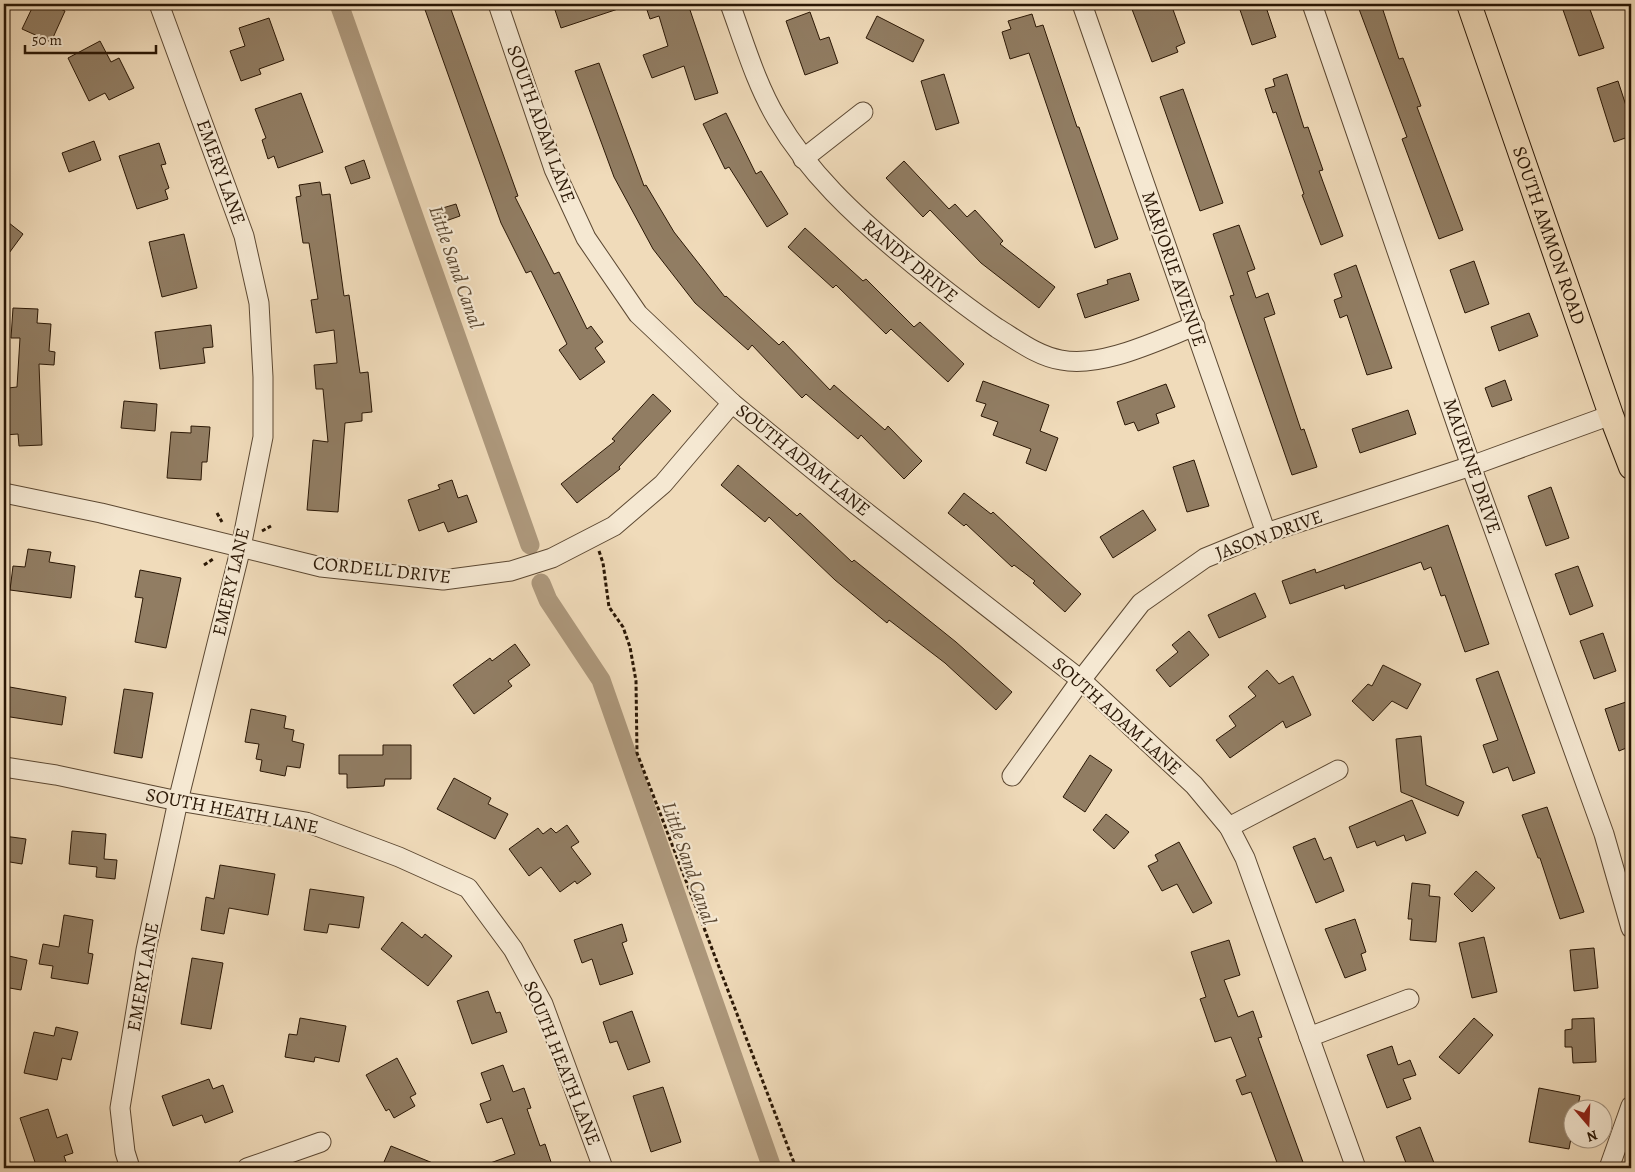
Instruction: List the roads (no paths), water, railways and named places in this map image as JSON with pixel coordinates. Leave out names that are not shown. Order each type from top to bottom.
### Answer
[{"type":"main road","name":"SOUTH AMMON ROAD","points":[[1469,4],[1611,415],[1631,467]]},
{"type":"street","name":"EMERY LANE","points":[[130,1168],[125,1152],[120,1108],[146,950],[178,801],[240,547],[263,437],[263,377],[258,303],[244,236],[159,4]]},
{"type":"street","name":"SOUTH ADAM LANE","points":[[498,4],[554,169],[586,238],[638,314],[732,404],[844,495],[1080,680],[1194,785],[1229,827],[1245,858],[1356,1168]]},
{"type":"street","name":"RANDY DRIVE","points":[[730,4],[749,57],[776,118],[803,159],[855,216],[958,302],[1034,351],[1060,360],[1091,362],[1133,349],[1194,326]]},
{"type":"street","name":"MARJORIE AVENUE","points":[[1082,4],[1266,533]]},
{"type":"street","name":"MAURINE DRIVE","points":[[1312,4],[1471,466],[1604,834],[1631,928]]},
{"type":"street","points":[[803,159],[863,112]]},
{"type":"street","name":"CORDELL DRIVE","points":[[4,493],[101,513],[321,567],[443,580],[511,570],[552,558],[614,526],[664,484],[732,404]]},
{"type":"street","name":"JASON DRIVE","points":[[1012,776],[1080,680],[1141,603],[1205,558],[1266,533],[1471,466],[1611,415]]},
{"type":"street","name":"SOUTH HEATH LANE","points":[[4,768],[56,775],[178,801],[306,822],[399,857],[468,888],[513,949],[543,1004],[603,1168]]},
{"type":"street","points":[[1229,827],[1338,770]]},
{"type":"street","points":[[1309,1037],[1409,999]]},
{"type":"street","points":[[1609,1168],[1631,1106]]},
{"type":"street","points":[[247,1168],[321,1142]]},
{"type":"waterway","name":"Little Sand Canal","points":[[339,4],[530,545]]},
{"type":"waterway","name":"Little Sand Canal","points":[[541,583],[548,600],[601,680],[772,1168]]}]
